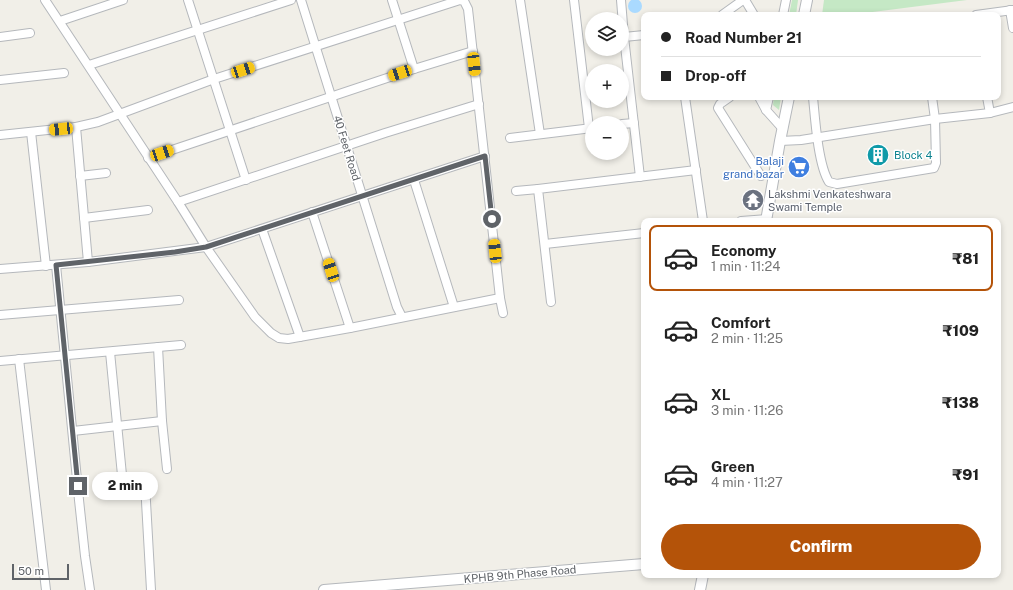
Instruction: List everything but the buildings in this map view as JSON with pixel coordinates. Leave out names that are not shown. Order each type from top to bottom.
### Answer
[{"type":"street","points":[[45,0],[206,247],[255,317],[271,333],[279,338],[288,339],[500,298]]},
{"type":"street","points":[[60,21],[123,0]]},
{"type":"street","points":[[188,0],[246,180]]},
{"type":"street","points":[[88,66],[291,0]]},
{"type":"street","name":"40 Feet Road","points":[[301,0],[397,307],[402,317]]},
{"type":"street","points":[[392,0],[414,69]]},
{"type":"street","points":[[0,135],[76,127],[98,122],[214,79],[460,0],[464,1],[466,4],[473,51],[500,298],[503,313]]},
{"type":"street","points":[[520,0],[540,134]]},
{"type":"street","points":[[574,0],[588,116]]},
{"type":"street","points":[[621,0],[622,12]]},
{"type":"street","points":[[726,12],[744,0],[752,12]]},
{"type":"street","points":[[784,12],[786,0]]},
{"type":"street","points":[[805,12],[807,0]]},
{"type":"street","points":[[998,12],[1012,10],[1013,28]]},
{"type":"street","points":[[0,37],[30,33]]},
{"type":"street","points":[[629,37],[641,35]]},
{"type":"street","points":[[148,158],[331,96],[473,51]]},
{"type":"street","points":[[626,56],[640,177]]},
{"type":"street","points":[[0,80],[64,74]]},
{"type":"street","points":[[685,100],[704,218]]},
{"type":"street","points":[[726,100],[720,104],[718,108],[761,176]]},
{"type":"street","points":[[761,100],[766,110],[783,129]]},
{"type":"street","points":[[766,110],[768,100]]},
{"type":"street","points":[[766,218],[788,100]]},
{"type":"street","points":[[813,100],[817,136],[825,176],[829,182],[837,184],[934,168],[936,163],[935,119],[932,100]]},
{"type":"street","points":[[988,100],[990,112]]},
{"type":"street","points":[[178,202],[479,104]]},
{"type":"street","points":[[780,141],[801,140],[817,136],[990,112],[1013,107]]},
{"type":"street","points":[[629,123],[634,123]]},
{"type":"street","points":[[76,127],[88,262]]},
{"type":"street","points":[[510,138],[585,129]]},
{"type":"street","points":[[31,132],[46,266]]},
{"type":"street","points":[[0,269],[88,262],[206,247],[485,156]]},
{"type":"street","points":[[516,191],[696,170]]},
{"type":"street","points":[[80,176],[106,173]]},
{"type":"street","points":[[414,180],[454,307]]},
{"type":"street","points":[[538,189],[551,302]]},
{"type":"street","points":[[84,218],[148,210]]},
{"type":"street","points":[[312,212],[350,328]]},
{"type":"street","points":[[262,229],[300,337]]},
{"type":"street","points":[[545,244],[641,233]]},
{"type":"street","points":[[56,265],[84,549],[90,590]]},
{"type":"street","points":[[0,314],[179,300]]},
{"type":"street","points":[[0,360],[181,345]]},
{"type":"street","points":[[158,348],[162,421],[167,469]]},
{"type":"street","points":[[110,352],[122,475]]},
{"type":"street","points":[[19,359],[46,590]]},
{"type":"street","points":[[73,431],[162,421]]},
{"type":"street","points":[[145,484],[151,590]]},
{"type":"street","name":"KPHB 9th Phase Road","points":[[324,590],[641,564]]},
{"type":"street","points":[[700,590],[702,578]]},
{"type":"green space","points":[[792,0],[798,0],[796,12],[790,12]]},
{"type":"green space","points":[[824,0],[967,0],[873,12],[822,12]]},
{"type":"green space","points":[[774,100],[781,100],[779,110],[773,105]]},
{"type":"water","points":[[635,-1],[640,1],[642,6],[640,11],[635,13],[630,11],[628,6],[630,1]]},
{"type":"place","name":"Block 4","points":[[878,155]]},
{"type":"place","name":"Balaji grand bazar","points":[[799,167]]},
{"type":"place","name":"Lakshmi Venkateshwara Swami Temple","points":[[753,200]]},
{"type":"route","points":[[78,486],[56,265],[175,252],[206,247],[485,156],[492,219]]}]
